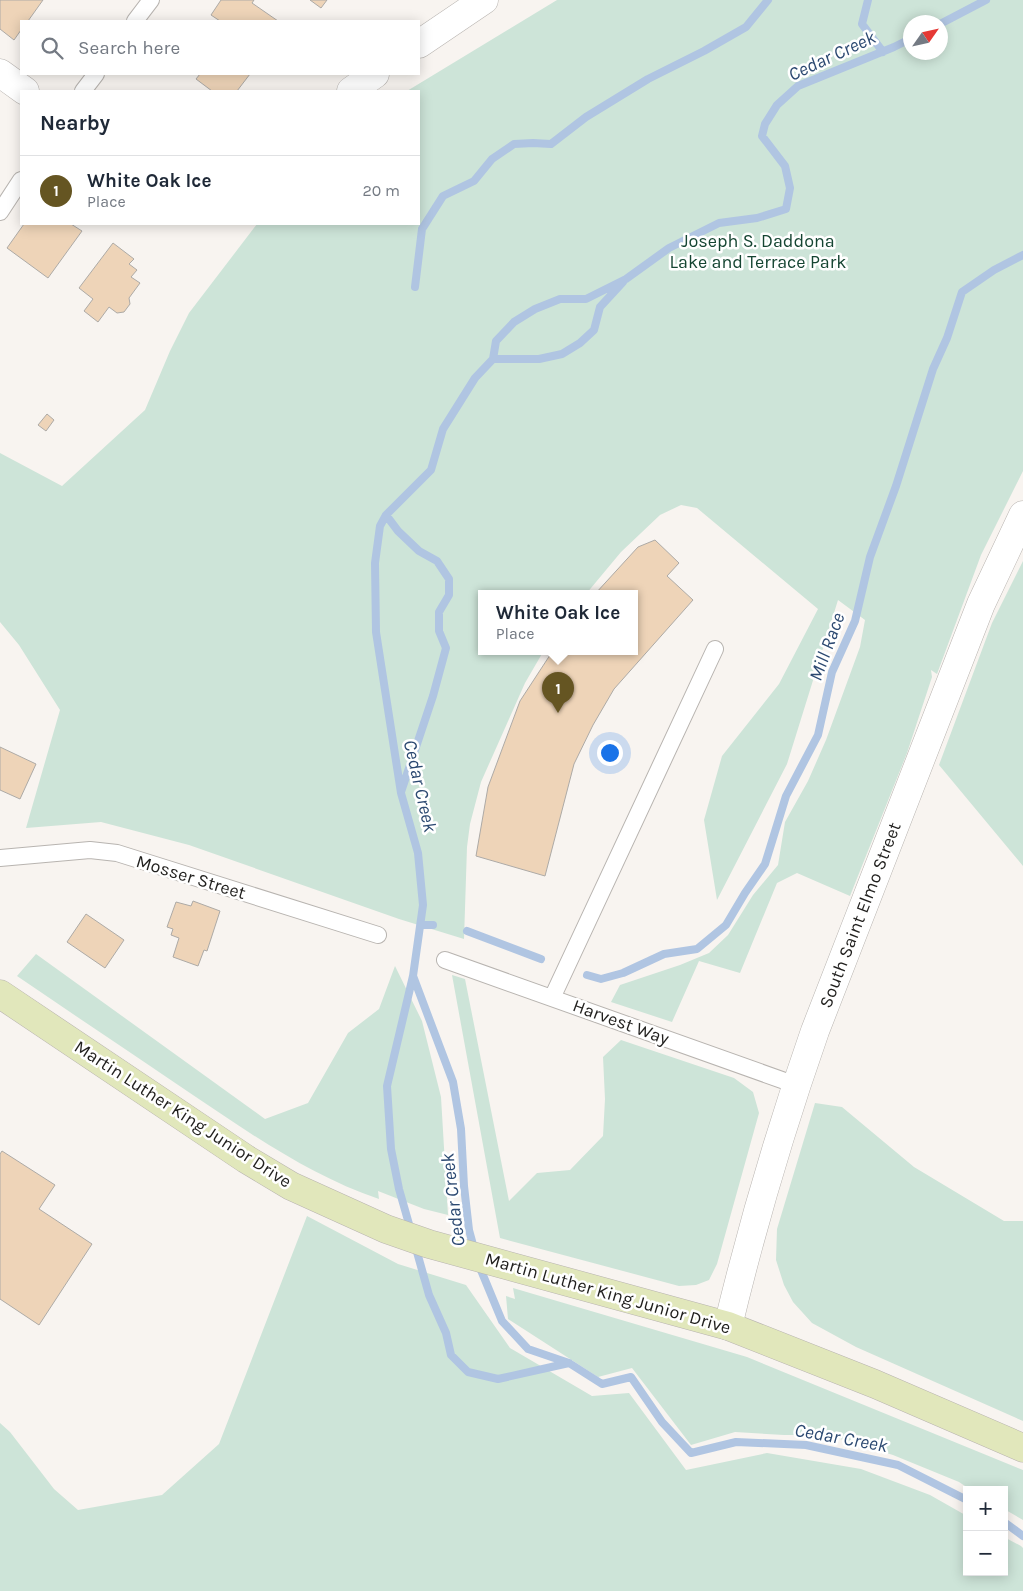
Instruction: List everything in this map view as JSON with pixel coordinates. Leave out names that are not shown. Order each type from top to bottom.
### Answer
[{"type":"main road","name":"Martin Luther King Junior Drive","points":[[0,994],[246,1159],[292,1186],[386,1229],[429,1244],[728,1326],[875,1384],[1023,1448]]},
{"type":"street","points":[[420,43],[484,0]]},
{"type":"street","points":[[0,73],[24,90]]},
{"type":"street","points":[[353,90],[374,75]]},
{"type":"street","name":"South Saint Elmo Street","points":[[728,1326],[759,1202],[796,1085],[981,604],[1023,515]]},
{"type":"lane","points":[[136,20],[151,0]]},
{"type":"lane","points":[[84,90],[95,75]]},
{"type":"lane","points":[[0,212],[20,182]]},
{"type":"lane","points":[[552,998],[715,649]]},
{"type":"lane","name":"Mosser Street","points":[[0,858],[90,850],[117,853],[378,935]]},
{"type":"lane","name":"Harvest Way","points":[[445,960],[796,1085]]},
{"type":"green space","name":"Joseph S. Daddona Lake and Terrace Park","points":[[557,0],[1023,0],[1023,471],[981,555],[937,674],[931,670],[932,677],[907,753],[850,896],[797,873],[777,883],[740,973],[699,961],[672,1022],[611,1002],[620,985],[709,953],[728,935],[753,895],[778,865],[785,822],[808,781],[826,740],[860,647],[865,620],[838,600],[787,764],[717,900],[704,820],[722,756],[779,684],[818,609],[697,508],[681,505],[660,515],[621,552],[589,590],[478,590],[478,655],[541,655],[525,683],[481,782],[470,824],[467,847],[464,939],[399,919],[189,845],[101,822],[26,828],[60,710],[19,645],[0,622],[0,453],[62,486],[145,410],[170,351],[189,313],[256,225],[420,225],[420,90],[409,90]]},
{"type":"green space","points":[[1023,561],[1023,866],[939,765],[992,623]]},
{"type":"green space","points":[[36,954],[265,1119],[308,1103],[348,1033],[379,1009],[395,966],[422,1021],[441,1097],[448,1215],[424,1209],[378,1191],[379,1199],[353,1189],[304,1166],[256,1137],[17,976]]},
{"type":"green space","points":[[452,975],[465,979],[509,1201],[537,1173],[570,1170],[603,1136],[605,1099],[603,1057],[621,1040],[734,1078],[753,1092],[759,1113],[717,1264],[709,1280],[696,1285],[679,1286],[500,1238]]},
{"type":"green space","points":[[815,1103],[842,1107],[914,1167],[1004,1221],[1023,1221],[1023,1421],[856,1347],[812,1323],[793,1302],[784,1285],[776,1260],[777,1229]]},
{"type":"green space","points":[[307,1216],[398,1264],[466,1285],[510,1348],[592,1396],[629,1393],[686,1470],[767,1453],[861,1469],[930,1495],[963,1514],[963,1576],[1008,1576],[1008,1539],[1021,1546],[1023,1548],[1023,1591],[0,1591],[0,1423],[10,1432],[54,1489],[78,1510],[162,1495],[219,1444]]},
{"type":"green space","points":[[513,1288],[747,1357],[1023,1470],[1023,1520],[1008,1511],[1008,1486],[965,1486],[893,1455],[827,1435],[735,1432],[691,1445],[632,1368],[598,1377],[508,1319],[506,1296],[515,1299]]},
{"type":"building","points":[[0,0],[43,0],[29,20],[20,20],[20,31],[14,40],[0,29]]},
{"type":"building","points":[[221,0],[254,0],[252,3],[277,20],[218,20],[211,15]]},
{"type":"building","points":[[310,0],[327,0],[321,8]]},
{"type":"building","points":[[199,75],[249,75],[238,90],[211,90],[196,79]]},
{"type":"building","points":[[23,225],[73,225],[82,231],[48,278],[7,248]]},
{"type":"building","points":[[113,243],[134,259],[129,264],[137,270],[131,277],[140,283],[129,298],[130,304],[124,312],[117,313],[109,307],[98,322],[84,311],[93,299],[79,288]]},
{"type":"building","points":[[47,414],[54,420],[46,431],[38,425]]},
{"type":"building","points":[[655,540],[679,563],[667,576],[693,600],[614,689],[593,725],[574,764],[545,876],[476,856],[488,787],[520,701],[550,655],[638,655],[638,590],[599,590],[638,547]]},
{"type":"building","points":[[0,747],[36,764],[20,799],[0,790]]},
{"type":"building","points":[[193,901],[220,911],[207,951],[204,950],[198,966],[173,957],[179,938],[171,935],[173,929],[167,927],[176,902],[191,906]]},
{"type":"building","points":[[86,914],[124,940],[105,968],[67,942]]},
{"type":"building","points":[[2,1151],[55,1185],[39,1209],[92,1244],[39,1325],[0,1299],[0,1154]]},
{"type":"waterway","points":[[415,287],[422,229],[443,196],[474,181],[492,159],[514,144],[551,144],[586,117],[648,79],[704,51],[746,27],[768,0]]},
{"type":"waterway","points":[[868,0],[862,24],[883,52]]},
{"type":"waterway","name":"Cedar Creek","points":[[948,20],[986,0]]},
{"type":"waterway","name":"Cedar Creek","points":[[475,1252],[469,1230],[464,1186],[461,1129],[453,1082],[413,976],[423,905],[418,853],[401,793],[376,632],[375,563],[380,526],[386,515],[431,470],[443,429],[475,378],[493,359],[496,341],[514,322],[535,309],[560,299],[586,299],[626,279],[669,248],[719,223],[757,218],[786,209],[790,188],[785,166],[762,136],[765,124],[777,105],[798,86],[903,42]]},
{"type":"waterway","name":"Mill Race","points":[[587,975],[601,979],[623,973],[664,954],[697,949],[726,925],[765,864],[786,796],[818,735],[832,672],[855,621],[870,557],[896,486],[933,369],[947,338],[962,292],[994,270],[1023,255]]},
{"type":"waterway","points":[[493,359],[539,359],[562,354],[580,343],[594,330],[600,307],[623,282]]},
{"type":"waterway","points":[[386,515],[398,531],[419,551],[437,561],[449,579],[449,595],[439,612],[439,631],[446,648],[433,696],[401,792]]},
{"type":"waterway","name":"Mill Race","points":[[421,925],[433,925]]},
{"type":"waterway","name":"Mill Race","points":[[467,931],[541,959]]},
{"type":"waterway","points":[[411,1231],[399,1189],[391,1149],[387,1086],[413,976]]},
{"type":"waterway","points":[[415,1245],[429,1295],[446,1333],[451,1355],[468,1372],[498,1379],[569,1363]]},
{"type":"waterway","name":"Cedar Creek","points":[[478,1263],[502,1321],[528,1349],[569,1363],[602,1384],[631,1377],[662,1422],[691,1453],[736,1442],[806,1445],[898,1465],[963,1498]]},
{"type":"waterway","name":"Cedar Creek","points":[[1008,1525],[1023,1536]]},
{"type":"place","name":"White Oak Ice","points":[[558,713]]}]
